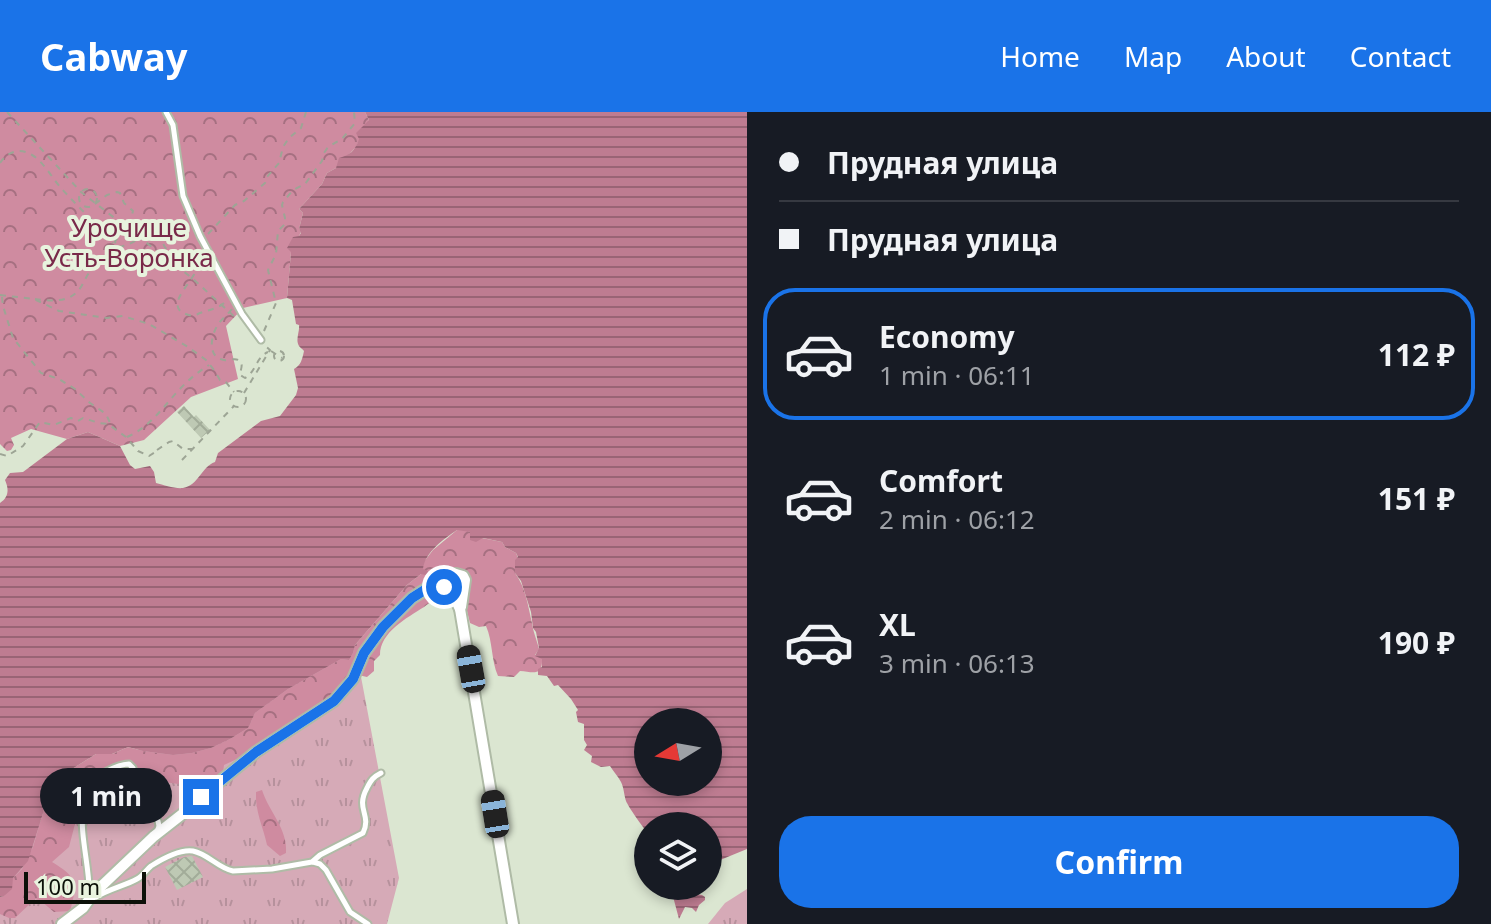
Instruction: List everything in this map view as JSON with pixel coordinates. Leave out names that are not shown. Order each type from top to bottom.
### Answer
[{"type":"street","points":[[62,924],[83,908],[93,894],[156,834],[256,752],[334,701],[353,679],[364,653],[383,627],[412,598],[434,584],[452,594],[460,609],[513,924]]},
{"type":"lane","points":[[166,112],[173,125],[183,196],[204,244],[242,314],[261,340]]},
{"type":"lane","points":[[88,901],[82,825],[87,796],[101,774],[122,764],[133,768],[143,797],[158,821],[156,834]]},
{"type":"lane","points":[[312,862],[363,833],[366,820],[362,798],[375,776],[381,773]]},
{"type":"lane","points":[[88,901],[139,878],[151,866],[181,851],[193,851],[228,871],[272,869],[312,862],[320,864],[350,912],[368,924]]},
{"type":"path","points":[[7,112],[81,192],[192,278],[240,321]]},
{"type":"path","points":[[194,267],[208,233],[221,218],[265,183],[279,163],[283,147],[301,128],[306,112]]},
{"type":"path","points":[[282,359],[269,351],[261,340],[276,303],[268,270],[276,254],[278,231],[285,224],[282,205],[293,190],[305,184],[328,147],[342,139],[355,125],[354,112]]},
{"type":"path","points":[[0,163],[5,155],[19,150],[33,155],[115,245],[123,246],[140,238],[160,222],[163,225],[161,244],[164,248],[190,259],[194,267],[195,273],[178,298],[178,309],[194,316],[217,309],[227,301],[233,304],[212,336],[211,349],[215,356],[224,360],[238,359],[242,364],[239,372],[245,378],[251,374],[261,356],[269,351]]},
{"type":"path","points":[[95,204],[97,198],[92,190],[81,192],[78,200],[81,206],[88,208],[117,192],[133,211],[128,228],[109,253],[93,266],[77,292],[67,299],[49,301],[1,295],[13,338],[41,373],[75,389],[106,414],[111,426]]},
{"type":"path","points":[[34,299],[59,311],[107,318],[123,316],[149,324],[210,364],[220,380],[225,381],[234,392]]},
{"type":"path","points":[[244,393],[269,351]]},
{"type":"path","points":[[126,437],[138,432],[187,382],[210,364]]},
{"type":"path","points":[[234,392],[244,393]]},
{"type":"path","points":[[234,392],[230,399],[234,406]]},
{"type":"path","points":[[234,406],[246,403],[244,393]]},
{"type":"path","points":[[182,460],[234,406]]},
{"type":"path","points":[[0,454],[7,456],[23,446],[40,422],[54,425],[71,418],[108,424],[138,451],[149,456],[173,441],[183,449],[194,450]]},
{"type":"green space","name":"Урочище Усть-Воронка","points":[[0,112],[365,112],[369,120],[356,147],[327,173],[322,184],[299,209],[303,213],[301,232],[291,252],[287,298],[243,308],[226,326],[238,379],[191,397],[144,440],[120,446],[88,432],[67,439],[31,429],[11,438],[14,445],[7,451],[0,444]]},
{"type":"green space","points":[[457,530],[502,542],[516,553],[515,573],[524,591],[539,649],[535,655],[542,658],[539,671],[520,671],[514,677],[498,676],[486,626],[470,623],[466,607],[451,604],[439,593],[389,633],[380,655],[374,661],[374,671],[367,677],[354,674],[340,695],[250,756],[224,765],[223,773],[218,776],[204,780],[184,778],[178,784],[138,778],[128,780],[96,798],[91,798],[90,787],[83,790],[79,803],[81,813],[69,847],[52,862],[73,881],[70,911],[54,912],[35,899],[15,918],[0,914],[0,897],[4,896],[13,878],[22,869],[33,847],[44,809],[50,808],[56,789],[72,769],[96,754],[112,754],[128,747],[173,755],[192,753],[211,748],[248,728],[255,713],[288,689],[341,659],[349,660],[355,645],[407,585],[421,574],[423,563],[433,550]]},
{"type":"green space","points":[[355,645],[399,878],[387,924],[0,924],[0,897],[4,896],[56,789]]},
{"type":"green space","points":[[262,790],[284,836],[286,853],[280,856],[267,845],[257,806],[256,792]]},
{"type":"green space","points":[[747,889],[747,924],[708,924],[725,903]]},
{"type":"shaded area","points":[[365,112],[747,112],[747,849],[722,859],[722,812],[634,812],[634,814],[627,804],[621,782],[610,766],[601,767],[591,762],[592,756],[584,750],[587,745],[584,724],[578,722],[578,710],[571,699],[547,676],[538,675],[542,659],[535,656],[539,648],[531,612],[521,581],[515,573],[516,553],[502,542],[483,538],[476,542],[470,540],[470,532],[457,530],[427,557],[423,569],[432,573],[430,576],[421,574],[407,585],[355,645],[349,660],[341,659],[288,689],[255,713],[248,728],[211,748],[192,753],[173,755],[128,747],[112,754],[96,754],[72,769],[56,789],[50,808],[44,810],[28,861],[13,878],[12,889],[0,897],[0,503],[7,493],[5,480],[10,473],[23,472],[67,439],[88,432],[120,446],[135,469],[150,466],[156,483],[183,488],[193,483],[215,462],[218,453],[261,421],[280,416],[296,395],[298,388],[294,369],[301,362],[304,351],[298,344],[299,325],[296,324],[292,300],[287,298],[291,252],[287,248],[293,237],[301,233],[303,213],[299,209],[322,184],[327,173],[336,168],[339,158],[354,149],[359,139],[356,133],[369,120]]},
{"type":"shaded area","points":[[674,900],[705,900],[696,912],[685,907],[679,919]]},
{"type":"building","points":[[184,406],[210,430],[201,438],[177,412]]},
{"type":"building","points":[[192,856],[203,877],[177,890],[165,867]]},
{"type":"route","points":[[201,797],[256,752],[334,701],[353,679],[364,653],[383,627],[412,598],[434,584],[444,587]]}]
